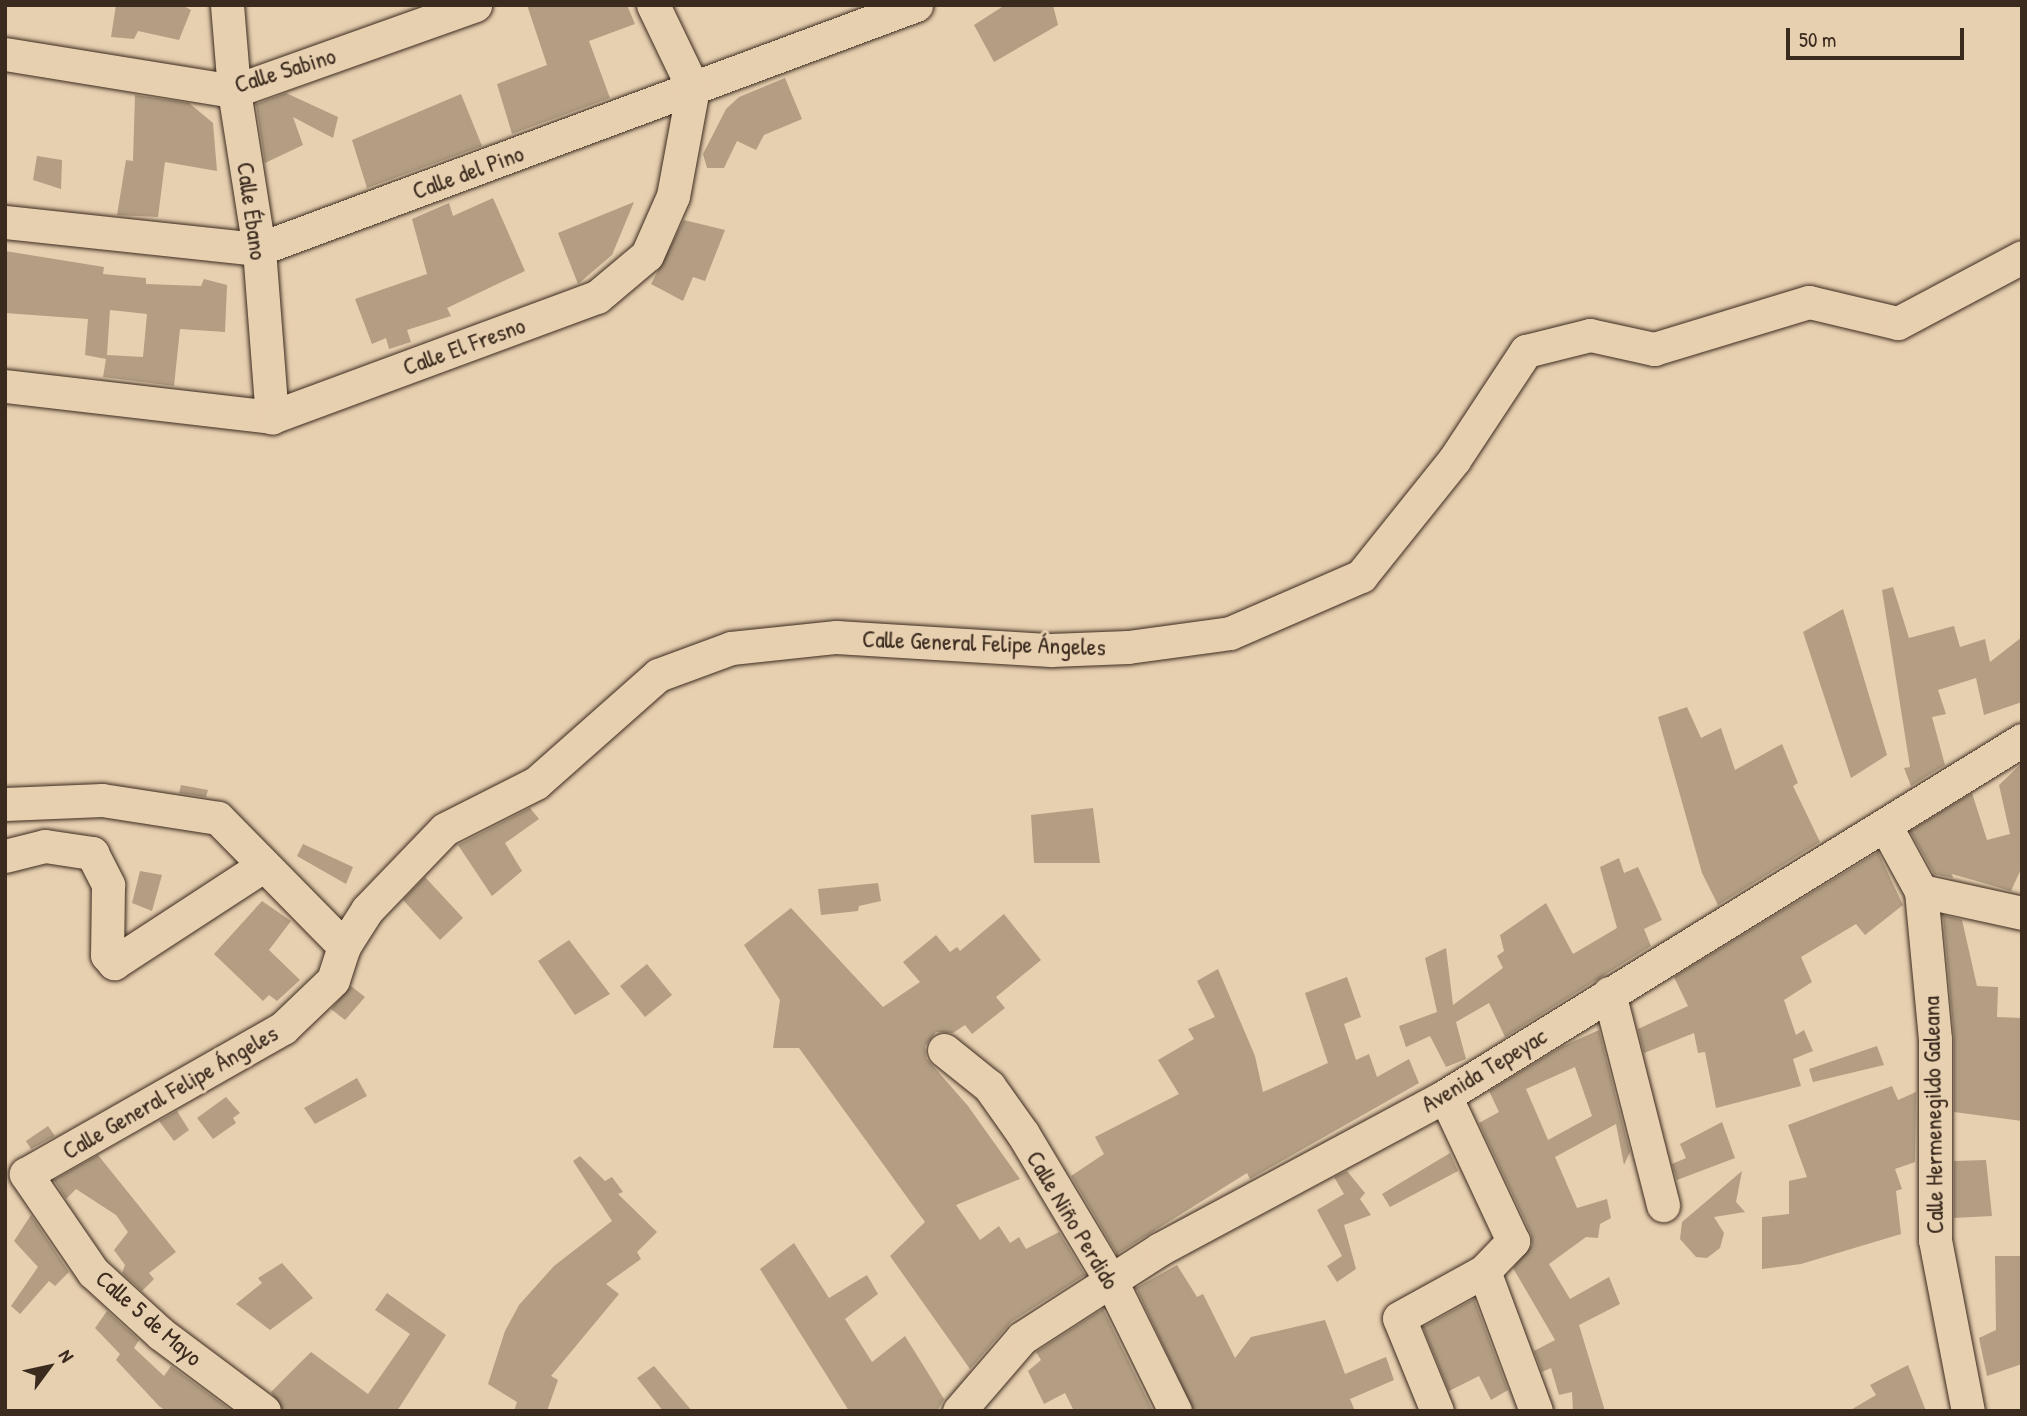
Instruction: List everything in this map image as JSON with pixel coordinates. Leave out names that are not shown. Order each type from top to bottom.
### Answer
[{"type":"street","name":"Calle Ébano","points":[[227,5],[234,91],[259,249],[272,416]]},
{"type":"street","name":"Calle Sabino","points":[[5,54],[234,91],[475,5]]},
{"type":"street","points":[[653,5],[693,88]]},
{"type":"street","name":"Calle del Pino","points":[[5,222],[259,249],[916,5]]},
{"type":"street","name":"Calle El Fresno","points":[[5,386],[272,416],[597,297],[647,255],[673,197],[693,88]]},
{"type":"street","name":"Calle General Felipe Ángeles","points":[[26,1174],[283,1028],[333,980],[344,946],[367,911],[444,830],[537,783],[658,674],[732,648],[836,637],[1051,650],[1128,647],[1230,633],[1361,576],[1454,460],[1526,351],[1590,335],[1654,349],[1809,302],[1898,323],[2022,257]]},
{"type":"street","name":"Avenida Tepeyac","points":[[959,1411],[1023,1338],[1160,1249],[1445,1096],[2022,740]]},
{"type":"street","points":[[5,804],[102,800],[218,818],[261,867],[344,946]]},
{"type":"street","name":"Calle Hermenegildo Galeana","points":[[1885,825],[1921,891],[1935,1039],[1935,1240],[1968,1411]]},
{"type":"street","points":[[5,856],[45,846],[92,853],[108,885],[107,955],[114,963],[261,867]]},
{"type":"street","points":[[1921,891],[2022,913]]},
{"type":"street","points":[[1609,993],[1663,1205]]},
{"type":"street","name":"Calle Niño Perdido","points":[[944,1050],[989,1086],[1111,1281],[1175,1411]]},
{"type":"street","points":[[1437,1411],[1399,1318],[1484,1271],[1513,1241],[1445,1096]]},
{"type":"street","name":"Calle 5 de Mayo","points":[[26,1174],[93,1272],[161,1334],[264,1411]]},
{"type":"street","points":[[1484,1271],[1536,1411]]},
{"type":"building","points":[[116,5],[182,5],[191,10],[179,40],[138,31],[134,39],[111,37]]},
{"type":"building","points":[[527,5],[627,5],[635,24],[589,41],[610,98],[512,134],[497,84],[547,65]]},
{"type":"building","points":[[1005,5],[1053,5],[1058,25],[994,62],[974,25]]},
{"type":"building","points":[[785,78],[802,119],[764,135],[756,150],[737,141],[724,168],[707,168],[703,154],[726,109],[739,97]]},
{"type":"building","points":[[286,93],[338,117],[333,138],[293,117],[303,145],[265,163],[256,104]]},
{"type":"building","points":[[461,94],[482,146],[367,188],[352,140]]},
{"type":"building","points":[[135,95],[189,103],[213,123],[217,171],[165,162],[158,217],[117,215],[126,160],[133,161]]},
{"type":"building","points":[[37,156],[62,160],[61,189],[33,180]]},
{"type":"building","points":[[493,198],[525,271],[447,308],[451,316],[407,330],[411,342],[389,349],[386,338],[372,344],[355,299],[427,274],[412,219],[449,203],[453,216]]},
{"type":"building","points":[[634,202],[612,255],[578,284],[558,233]]},
{"type":"building","points":[[684,220],[725,230],[705,281],[693,277],[683,301],[651,284]]},
{"type":"building","points":[[5,251],[104,267],[103,274],[146,278],[146,284],[201,286],[204,279],[227,285],[225,332],[180,329],[174,386],[103,377],[106,359],[85,355],[88,319],[5,313]],"holes":[[[110,310],[147,314],[143,357],[107,355]]]},
{"type":"building","points":[[1893,587],[1909,638],[1954,626],[1960,647],[1985,639],[1990,662],[2022,637],[2022,702],[1984,715],[1976,678],[1938,690],[1946,714],[1932,717],[1945,765],[1911,786],[1904,768],[1910,767],[1882,590]]},
{"type":"building","points":[[1843,609],[1887,755],[1851,778],[1803,632]]},
{"type":"building","points":[[1687,707],[1701,738],[1721,728],[1735,770],[1782,744],[1798,783],[1793,786],[1820,842],[1718,905],[1702,873],[1658,717]]},
{"type":"building","points":[[2022,763],[2022,867],[2011,891],[1952,874],[1953,878],[1934,874],[1910,831],[1972,793],[1987,840],[2010,834],[1999,785]]},
{"type":"building","points":[[181,785],[208,790],[206,797],[179,793]]},
{"type":"building","points":[[530,808],[539,819],[505,843],[522,871],[492,896],[458,845]]},
{"type":"building","points":[[1093,808],[1100,863],[1034,863],[1031,815]]},
{"type":"building","points":[[303,844],[353,867],[346,884],[297,856]]},
{"type":"building","points":[[1878,852],[1903,905],[1865,935],[1856,924],[1801,957],[1812,982],[1784,1000],[1796,1035],[1804,1030],[1813,1051],[1793,1059],[1801,1086],[1716,1108],[1705,1052],[1698,1053],[1694,1033],[1644,1053],[1638,1029],[1688,1006],[1674,977]]},
{"type":"building","points":[[1619,858],[1624,873],[1638,867],[1662,920],[1644,929],[1651,946],[1505,1037],[1489,1003],[1456,1022],[1466,1059],[1446,1067],[1430,1036],[1406,1047],[1399,1026],[1437,1012],[1425,958],[1446,948],[1453,1005],[1503,968],[1497,956],[1504,951],[1500,935],[1546,903],[1573,954],[1617,928],[1600,867]]},
{"type":"building","points":[[140,871],[162,875],[152,911],[132,903]]},
{"type":"building","points":[[425,877],[463,918],[440,940],[403,900]]},
{"type":"building","points":[[878,883],[881,901],[859,906],[858,911],[821,915],[818,889]]},
{"type":"building","points":[[262,901],[291,921],[269,950],[300,980],[277,1001],[269,995],[263,1001],[214,954]]},
{"type":"building","points":[[791,908],[883,1007],[920,982],[903,962],[936,935],[950,952],[957,947],[960,951],[1004,914],[1041,960],[996,997],[1005,1008],[972,1034],[965,1025],[953,1033],[936,1032],[925,1046],[926,1058],[968,1106],[1020,1179],[956,1205],[980,1240],[999,1226],[1010,1243],[1019,1237],[1026,1249],[1059,1232],[1085,1275],[1011,1322],[970,1369],[890,1256],[925,1222],[799,1048],[773,1048],[780,1000],[744,945]]},
{"type":"building","points":[[1943,915],[1962,920],[1977,986],[1998,987],[1997,1017],[2022,1018],[2022,1121],[1954,1112],[1954,1037]]},
{"type":"building","points":[[569,940],[610,994],[575,1015],[538,961]]},
{"type":"building","points":[[647,964],[672,995],[645,1017],[620,986]]},
{"type":"building","points":[[1218,969],[1255,1056],[1263,1092],[1328,1063],[1305,993],[1347,977],[1361,1017],[1344,1024],[1356,1060],[1369,1054],[1377,1077],[1409,1059],[1419,1083],[1250,1179],[1247,1173],[1117,1254],[1071,1176],[1104,1154],[1095,1137],[1179,1094],[1158,1060],[1194,1039],[1188,1029],[1215,1017],[1197,981]]},
{"type":"building","points":[[351,986],[365,997],[345,1020],[331,1009]]},
{"type":"building","points":[[1599,1030],[1630,1152],[1624,1165],[1616,1124],[1555,1157],[1577,1208],[1607,1199],[1611,1218],[1600,1224],[1598,1238],[1586,1237],[1549,1264],[1570,1299],[1609,1277],[1620,1304],[1579,1325],[1605,1411],[1573,1411],[1572,1392],[1559,1395],[1551,1368],[1542,1372],[1534,1351],[1555,1340],[1513,1268],[1532,1245],[1531,1234],[1479,1123],[1499,1112],[1489,1091],[1563,1046]],"holes":[[[1575,1067],[1592,1116],[1548,1140],[1526,1089]]]},
{"type":"building","points":[[1877,1046],[1884,1065],[1813,1082],[1809,1069]]},
{"type":"building","points":[[357,1078],[367,1096],[315,1124],[304,1108]]},
{"type":"building","points":[[1892,1086],[1898,1100],[1916,1092],[1915,1162],[1895,1169],[1902,1189],[1896,1191],[1901,1234],[1801,1264],[1762,1269],[1762,1217],[1789,1214],[1789,1181],[1807,1177],[1788,1125]]},
{"type":"building","points":[[226,1097],[240,1113],[233,1118],[236,1123],[213,1139],[197,1118]]},
{"type":"building","points":[[177,1111],[189,1130],[174,1141],[159,1121]]},
{"type":"building","points":[[1722,1122],[1735,1158],[1677,1180],[1672,1164],[1686,1158],[1680,1144]]},
{"type":"building","points":[[48,1126],[55,1136],[31,1149],[26,1141]]},
{"type":"building","points":[[1450,1153],[1458,1171],[1390,1207],[1382,1194]]},
{"type":"building","points":[[98,1155],[176,1252],[149,1273],[154,1279],[142,1291],[122,1273],[125,1265],[114,1250],[128,1232],[116,1215],[76,1189],[66,1199],[54,1180]]},
{"type":"building","points":[[580,1156],[605,1181],[612,1177],[623,1192],[618,1194],[657,1232],[637,1252],[641,1259],[606,1284],[619,1294],[551,1376],[558,1380],[547,1411],[514,1411],[517,1402],[488,1384],[505,1331],[519,1305],[554,1266],[612,1221],[573,1161]]},
{"type":"building","points":[[1986,1160],[1992,1216],[1954,1218],[1954,1161]]},
{"type":"building","points":[[1347,1171],[1365,1193],[1360,1199],[1371,1215],[1344,1225],[1356,1269],[1337,1282],[1327,1266],[1342,1256],[1317,1210],[1344,1194],[1334,1177]]},
{"type":"building","points":[[1742,1171],[1736,1202],[1745,1212],[1714,1217],[1724,1233],[1720,1248],[1707,1258],[1696,1257],[1680,1239],[1682,1222]]},
{"type":"building","points":[[31,1215],[69,1272],[55,1286],[49,1281],[20,1314],[11,1306],[38,1267],[14,1241]]},
{"type":"building","points":[[794,1243],[829,1298],[867,1275],[878,1294],[845,1319],[872,1362],[905,1336],[944,1399],[937,1411],[849,1411],[760,1269]]},
{"type":"building","points":[[1995,1256],[2022,1256],[2022,1364],[1987,1376],[1979,1338],[1996,1330]]},
{"type":"building","points":[[282,1263],[313,1298],[270,1330],[236,1304],[262,1283],[258,1278]]},
{"type":"building","points":[[1177,1265],[1197,1297],[1203,1294],[1235,1358],[1251,1337],[1325,1320],[1345,1374],[1386,1357],[1394,1380],[1350,1399],[1355,1411],[1194,1411],[1136,1288]]},
{"type":"building","points":[[387,1293],[446,1335],[397,1411],[283,1411],[271,1392],[311,1352],[368,1394],[410,1334],[375,1310]]},
{"type":"building","points":[[1474,1299],[1508,1390],[1491,1400],[1479,1376],[1449,1391],[1423,1327]]},
{"type":"building","points":[[1103,1309],[1153,1411],[1074,1411],[1065,1393],[1044,1404],[1028,1371],[1041,1360],[1036,1352]]},
{"type":"building","points":[[107,1311],[139,1340],[134,1348],[164,1376],[171,1366],[232,1411],[166,1411],[159,1406],[116,1360],[120,1354],[95,1328]]},
{"type":"building","points":[[1908,1365],[1926,1411],[1849,1411],[1876,1395],[1870,1385]]},
{"type":"building","points":[[654,1366],[692,1411],[663,1411],[637,1378]]}]
